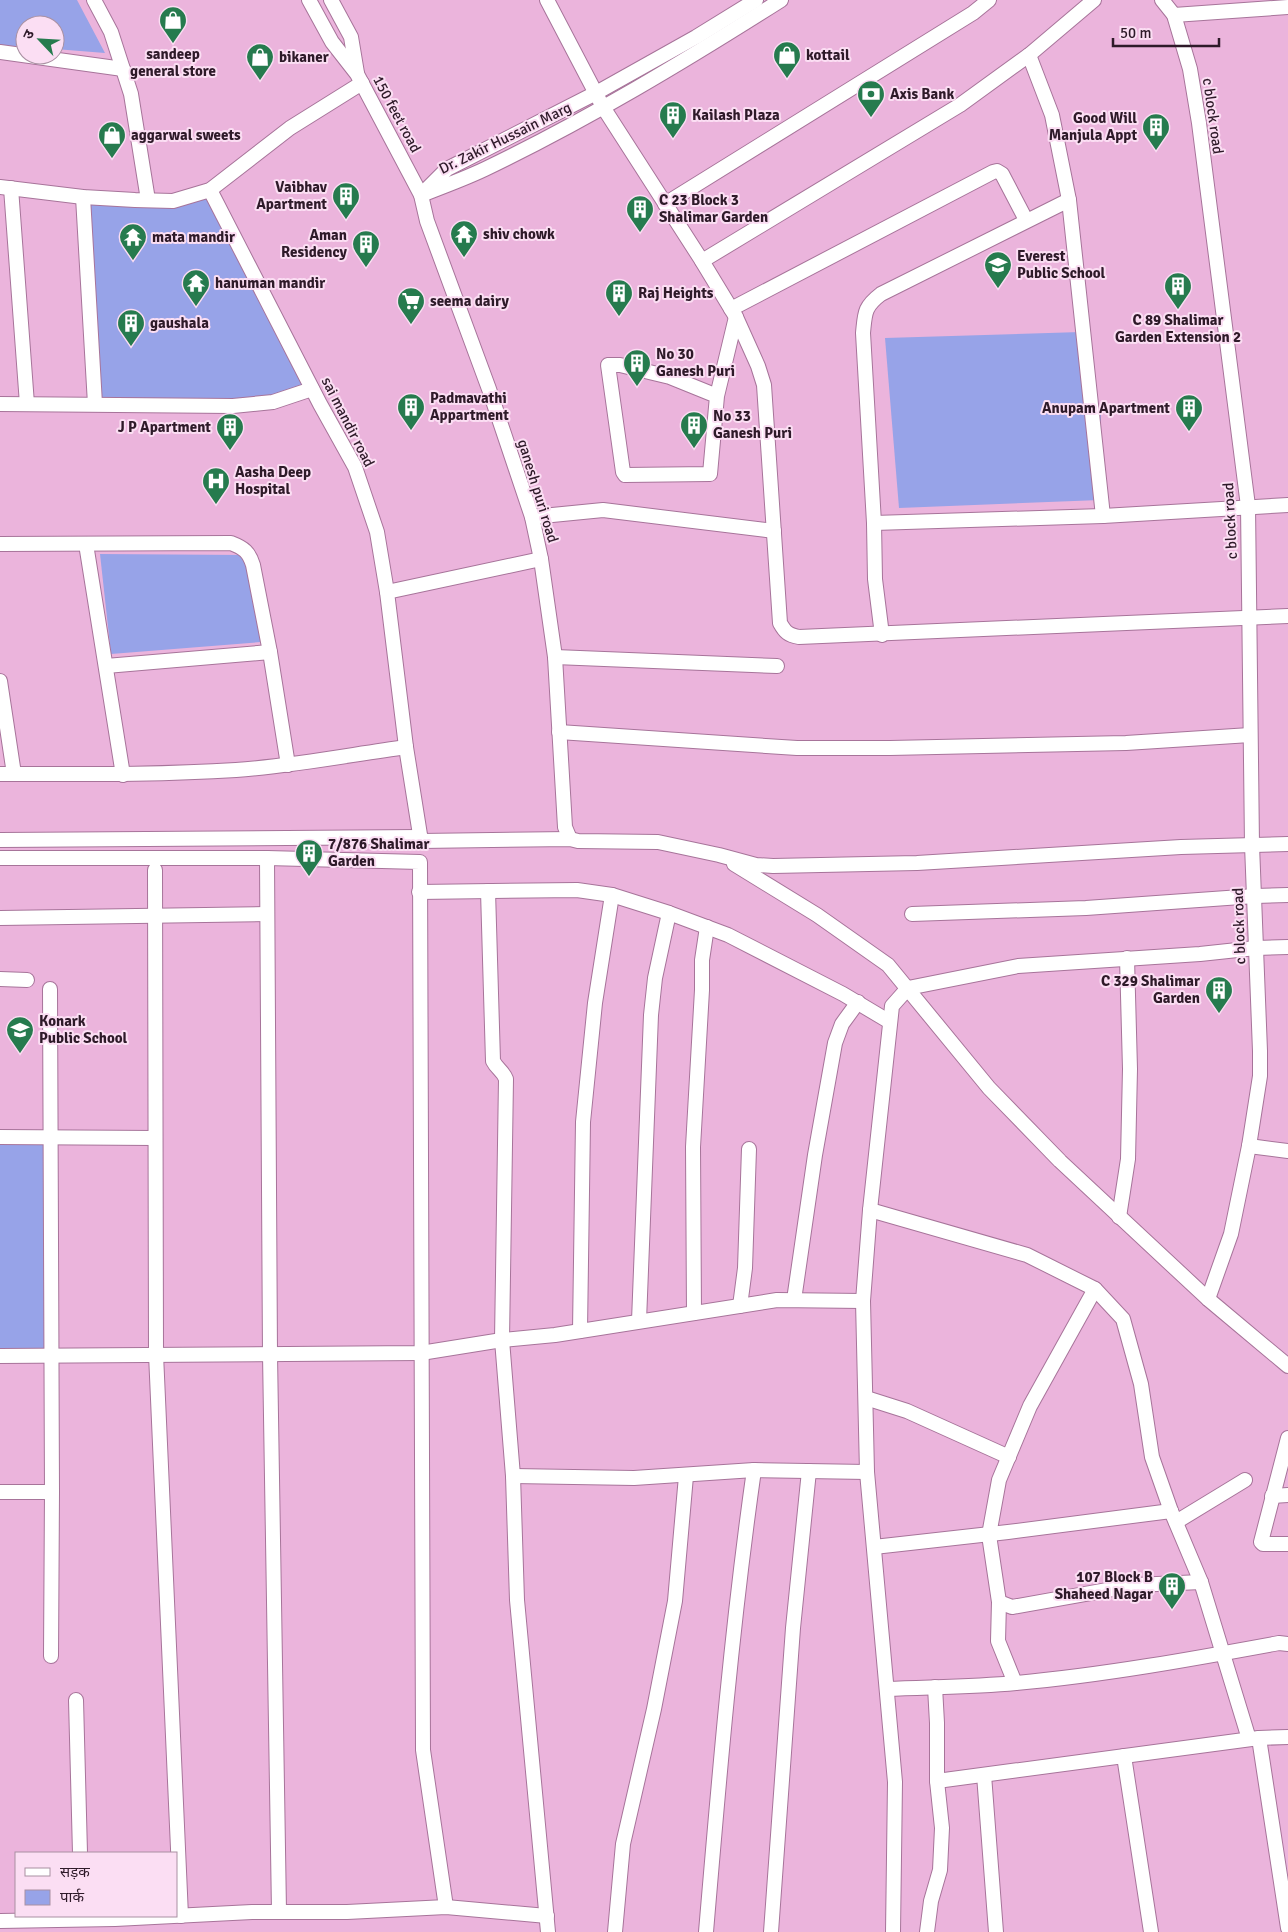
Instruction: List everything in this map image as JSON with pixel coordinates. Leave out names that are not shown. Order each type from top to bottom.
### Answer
[{"type":"street","points":[[94,0],[112,32],[131,94],[148,200]]},
{"type":"street","name":"150 feet road","points":[[309,0],[332,42],[360,78],[421,195]]},
{"type":"street","name":"150 feet road","points":[[331,0],[351,37],[360,78]]},
{"type":"street","name":"Dr. Zakir Hussain Marg","points":[[421,195],[447,169],[596,93],[696,37],[756,0]]},
{"type":"street","name":"Dr. Zakir Hussain Marg","points":[[421,195],[484,170],[603,107],[676,66],[781,0]]},
{"type":"street","points":[[665,204],[974,13],[989,0]]},
{"type":"street","points":[[702,261],[960,105],[1029,55],[1094,0]]},
{"type":"street","name":"c block road","points":[[1162,0],[1174,15],[1190,69],[1199,123],[1248,506],[1252,845],[1260,1076],[1249,1146],[1231,1234],[1208,1299]]},
{"type":"street","points":[[551,1],[603,107],[702,261],[733,313],[758,366],[764,385],[780,623],[784,631],[790,636],[799,637],[882,635],[1288,616]]},
{"type":"street","points":[[1174,15],[1288,7]]},
{"type":"street","points":[[0,52],[123,69]]},
{"type":"street","points":[[1029,55],[1052,115],[1069,200],[1103,516]]},
{"type":"street","points":[[26,404],[6,187],[83,197],[173,201],[210,190],[290,128],[360,78]]},
{"type":"street","points":[[733,313],[993,172],[997,171],[1002,174],[1026,220]]},
{"type":"street","name":"sai mandir road","points":[[210,190],[312,389],[355,467],[377,532],[387,592],[406,748],[420,837]]},
{"type":"street","name":"ganesh puri road","points":[[421,195],[427,222],[489,390],[532,517],[541,559],[555,657],[565,827],[570,839]]},
{"type":"street","points":[[83,197],[95,404]]},
{"type":"street","points":[[882,635],[875,579],[874,523],[864,333],[866,309],[871,301],[880,294],[1069,200]]},
{"type":"street","points":[[717,396],[670,377],[620,365],[608,366],[623,472],[625,475],[710,474],[717,396],[733,313]]},
{"type":"street","points":[[0,404],[233,406],[274,402],[312,389]]},
{"type":"street","points":[[874,523],[1103,516],[1288,505]]},
{"type":"street","points":[[532,517],[603,510],[774,531]]},
{"type":"street","points":[[0,544],[231,542],[242,547],[249,553],[253,565],[270,652],[288,765]]},
{"type":"street","points":[[86,544],[123,775]]},
{"type":"street","points":[[387,592],[541,559]]},
{"type":"street","points":[[106,666],[270,652]]},
{"type":"street","points":[[555,657],[777,666]]},
{"type":"street","points":[[0,681],[14,774]]},
{"type":"street","points":[[559,732],[797,748],[1126,743],[1250,734]]},
{"type":"street","points":[[0,774],[123,775],[236,770],[288,765],[406,748]]},
{"type":"street","points":[[0,840],[420,837],[421,842],[570,839],[578,842],[658,842],[756,865],[773,866],[917,863],[1181,847],[1288,844]]},
{"type":"street","points":[[718,855],[825,921],[888,965],[989,1088],[1060,1160],[1208,1299],[1288,1366]]},
{"type":"street","points":[[0,858],[267,858],[420,862],[423,1750],[446,1907]]},
{"type":"street","points":[[267,858],[270,1354],[279,1911]]},
{"type":"street","points":[[155,870],[156,1354],[181,1916]]},
{"type":"street","points":[[419,892],[577,890],[612,896],[669,913],[728,935],[858,1002],[890,1022]]},
{"type":"street","points":[[488,891],[493,1061],[506,1079],[502,1340],[513,1476],[517,1600],[548,1932]]},
{"type":"street","points":[[912,914],[1086,908],[1288,895]]},
{"type":"street","points":[[580,1330],[583,1122],[595,1003],[612,896]]},
{"type":"street","points":[[639,1321],[651,1015],[655,978],[669,913]]},
{"type":"street","points":[[0,918],[267,914]]},
{"type":"street","points":[[694,1313],[693,1147],[702,960],[708,927]]},
{"type":"street","points":[[892,1932],[895,1782],[867,1472],[863,1301],[870,1210],[892,1006],[908,988],[1018,966],[1288,947]]},
{"type":"street","points":[[1119,1217],[1128,1149],[1130,1069],[1128,958]]},
{"type":"street","points":[[0,979],[28,980]]},
{"type":"street","points":[[50,989],[52,1355],[50,1656]]},
{"type":"street","points":[[794,1300],[815,1155],[834,1043],[842,1024],[858,1002]]},
{"type":"street","points":[[0,1137],[155,1138]]},
{"type":"street","points":[[1249,1146],[1288,1151]]},
{"type":"street","points":[[740,1306],[745,1268],[749,1149]]},
{"type":"street","points":[[870,1210],[1027,1255],[1095,1289],[1123,1319],[1141,1384],[1152,1458],[1173,1517],[1201,1582],[1254,1739],[1282,1842],[1288,1928]]},
{"type":"street","points":[[1015,1683],[998,1641],[999,1602],[989,1534],[999,1480],[1030,1406],[1095,1289]]},
{"type":"street","points":[[0,1356],[421,1353],[777,1300],[863,1301]]},
{"type":"street","points":[[866,1398],[907,1412],[1009,1457]]},
{"type":"street","points":[[1288,1438],[1260,1542],[1263,1544],[1288,1544]]},
{"type":"street","points":[[513,1476],[634,1478],[754,1470],[867,1472]]},
{"type":"street","points":[[706,1932],[731,1652],[754,1470]]},
{"type":"street","points":[[772,1932],[792,1628],[809,1471]]},
{"type":"street","points":[[615,1932],[623,1844],[654,1709],[675,1601],[686,1476]]},
{"type":"street","points":[[874,1547],[1173,1517],[1245,1480]]},
{"type":"street","points":[[0,1492],[52,1492]]},
{"type":"street","points":[[1272,1496],[1288,1495]]},
{"type":"street","points":[[999,1602],[1012,1607],[1135,1585],[1201,1582]]},
{"type":"street","points":[[887,1689],[1015,1683],[1075,1676],[1279,1643],[1288,1644]]},
{"type":"street","points":[[927,1932],[931,1901],[940,1870],[942,1828],[937,1782],[935,1687]]},
{"type":"street","points":[[76,1700],[80,1852]]},
{"type":"street","points":[[937,1782],[1288,1736]]},
{"type":"street","points":[[1124,1756],[1151,1932]]},
{"type":"street","points":[[984,1775],[996,1932]]},
{"type":"street","points":[[178,1916],[279,1911],[346,1912],[446,1907],[546,1916]]},
{"type":"street","points":[[0,1921],[81,1917]]},
{"type":"green space","points":[[0,0],[77,0],[105,53],[65,50],[65,15],[15,15],[15,46],[0,45]]},
{"type":"green space","points":[[210,190],[312,389],[273,402],[95,404],[83,197],[135,200]]},
{"type":"green space","points":[[1081,332],[1101,413],[1100,500],[899,508],[885,338]]},
{"type":"green space","points":[[100,554],[244,555],[261,642],[111,654]]},
{"type":"green space","points":[[0,1137],[50,1138],[52,1355],[0,1356]]},
{"type":"place","name":"sandeep general store","points":[[173,44]]},
{"type":"place","name":"kottail","points":[[787,79]]},
{"type":"place","name":"bikaner","points":[[260,81]]},
{"type":"place","name":"Axis Bank","points":[[871,118]]},
{"type":"place","name":"Kailash Plaza","points":[[673,139]]},
{"type":"place","name":"Good Will Manjula Appt","points":[[1156,151]]},
{"type":"place","name":"aggarwal sweets","points":[[112,159]]},
{"type":"place","name":"Vaibhav Apartment","points":[[346,220]]},
{"type":"place","name":"C 23 Block 3 Shalimar Garden","points":[[640,233]]},
{"type":"place","name":"shiv chowk","points":[[464,258]]},
{"type":"place","name":"mata mandir","points":[[133,261]]},
{"type":"place","name":"Aman Residency","points":[[366,268]]},
{"type":"place","name":"Everest Public School","points":[[998,289]]},
{"type":"place","name":"hanuman mandir","points":[[196,307]]},
{"type":"place","name":"C 89 Shalimar Garden Extension 2","points":[[1178,310]]},
{"type":"place","name":"Raj Heights","points":[[619,317]]},
{"type":"place","name":"seema dairy","points":[[411,325]]},
{"type":"place","name":"gaushala","points":[[131,347]]},
{"type":"place","name":"No 30 Ganesh Puri","points":[[637,387]]},
{"type":"place","name":"Padmavathi Appartment","points":[[411,431]]},
{"type":"place","name":"Anupam Apartment","points":[[1189,432]]},
{"type":"place","name":"No 33 Ganesh Puri","points":[[694,449]]},
{"type":"place","name":"J P Apartment","points":[[230,451]]},
{"type":"place","name":"Aasha Deep Hospital","points":[[216,505]]},
{"type":"place","name":"7/876 Shalimar Garden","points":[[309,877]]},
{"type":"place","name":"C 329 Shalimar Garden","points":[[1219,1014]]},
{"type":"place","name":"Konark Public School","points":[[20,1054]]},
{"type":"place","name":"107 Block B Shaheed Nagar","points":[[1172,1610]]}]
